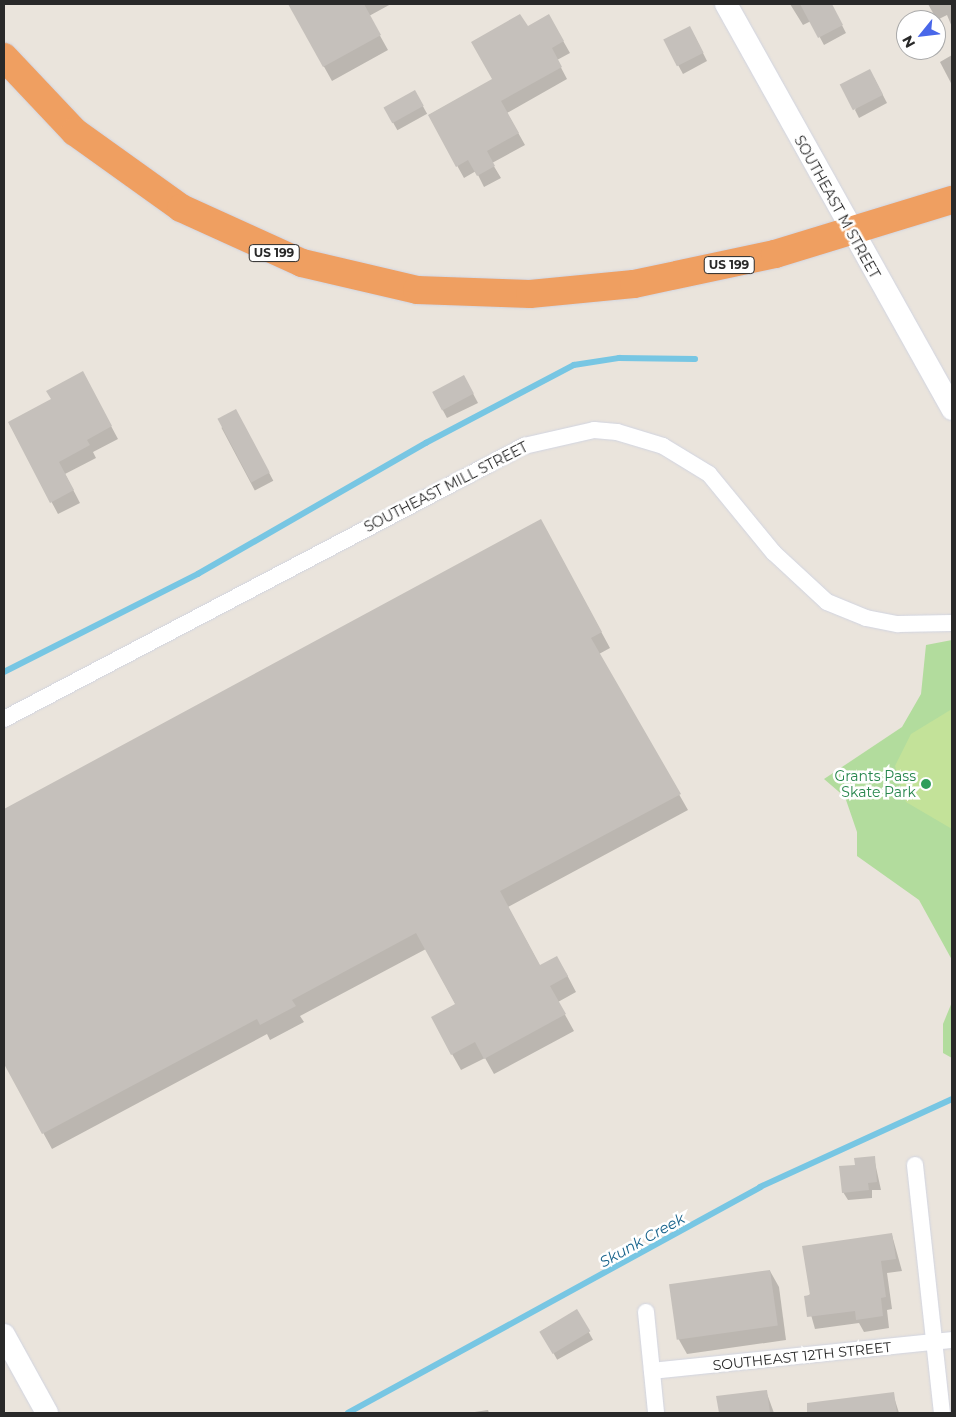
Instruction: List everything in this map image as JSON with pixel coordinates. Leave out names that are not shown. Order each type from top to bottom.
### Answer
[{"type":"highway","name":"US 199","points":[[4,57],[74,132],[150,189],[240,239],[360,280],[417,290],[483,295],[605,288],[748,260],[850,232],[952,200]]},
{"type":"street","name":"SOUTHEAST M STREET","points":[[726,4],[850,232],[952,409]]},
{"type":"street","name":"SOUTHEAST MILL STREET","points":[[4,719],[524,446],[572,433],[617,432],[663,446],[687,459],[733,498],[789,569],[827,602],[847,612],[898,624],[952,622]]},
{"type":"street","points":[[915,1165],[942,1413]]},
{"type":"street","points":[[646,1312],[656,1413]]},
{"type":"street","points":[[4,1335],[47,1413]]},
{"type":"street","name":"SOUTHEAST 12TH STREET","points":[[652,1371],[952,1340]]},
{"type":"green space","name":"Grants Pass Skate Park","points":[[952,640],[952,960],[919,900],[857,856],[857,832],[845,797],[824,779],[902,727],[921,694],[926,645]]},
{"type":"green space","name":"Grants Pass Skate Park","points":[[952,709],[952,829],[906,802],[895,766],[911,734]]},
{"type":"green space","points":[[952,1002],[952,1058],[943,1053],[943,1024]]},
{"type":"building","points":[[288,4],[364,4],[381,35],[323,67]]},
{"type":"building","points":[[800,4],[832,4],[843,25],[818,38]]},
{"type":"building","points":[[520,14],[528,26],[549,14],[564,41],[552,48],[562,67],[501,101],[519,133],[487,151],[495,166],[477,176],[468,160],[456,167],[428,115],[492,79],[471,42]]},
{"type":"building","points":[[690,26],[704,53],[677,66],[663,40]]},
{"type":"building","points":[[870,69],[883,95],[853,110],[840,84]]},
{"type":"building","points":[[415,90],[424,106],[392,123],[384,107]]},
{"type":"building","points":[[83,371],[112,426],[87,440],[90,445],[59,462],[74,490],[50,503],[8,422],[51,399],[46,391]]},
{"type":"building","points":[[464,375],[474,394],[442,410],[432,392]]},
{"type":"building","points":[[236,409],[270,473],[251,482],[217,419]]},
{"type":"building","points":[[541,519],[602,632],[591,638],[681,794],[500,891],[540,965],[557,956],[568,976],[550,986],[566,1014],[484,1059],[475,1042],[451,1055],[431,1017],[455,1004],[416,933],[292,1000],[296,1006],[260,1025],[257,1019],[42,1134],[4,1064],[4,809]]},
{"type":"building","points":[[875,1156],[877,1182],[868,1183],[869,1190],[842,1193],[839,1166],[855,1165],[854,1158]]},
{"type":"building","points":[[892,1233],[896,1259],[881,1261],[886,1297],[881,1298],[883,1316],[856,1320],[855,1311],[807,1317],[804,1296],[810,1295],[802,1246]]},
{"type":"building","points":[[770,1270],[778,1325],[677,1340],[669,1284]]},
{"type":"building","points":[[577,1309],[590,1331],[553,1354],[539,1332]]},
{"type":"building","points":[[767,1390],[770,1413],[719,1413],[716,1396]]},
{"type":"building","points":[[894,1392],[897,1413],[807,1413],[807,1403]]},
{"type":"waterway","points":[[4,672],[198,574],[426,443],[574,365],[619,358],[695,359]]},
{"type":"waterway","name":"Skunk Creek","points":[[348,1413],[760,1187],[952,1099]]},
{"type":"place","name":"Grants Pass Skate Park","points":[[926,784]]}]
